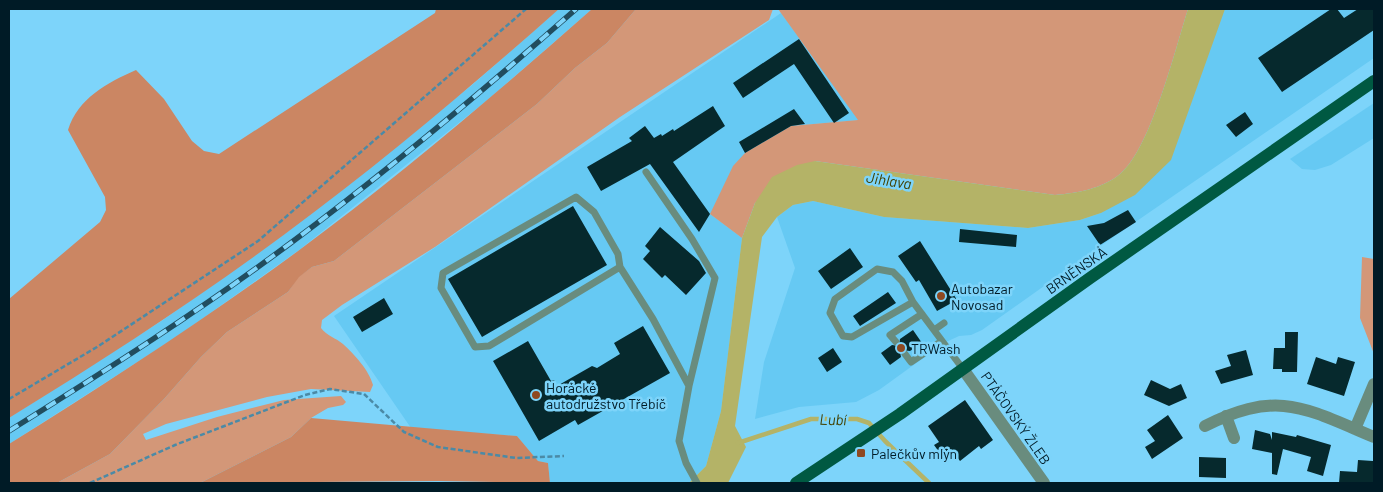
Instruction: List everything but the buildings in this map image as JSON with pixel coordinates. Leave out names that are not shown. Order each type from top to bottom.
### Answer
[{"type":"main road","name":"BRNĚNSKÁ","points":[[796,483],[900,414],[1374,81]]},
{"type":"street","name":"PTÁČOVSKÝ ŽLEB","points":[[963,369],[1044,483]]},
{"type":"street","points":[[1355,429],[1374,384]]},
{"type":"street","points":[[1205,426],[1245,409],[1272,405],[1302,407],[1374,437]]},
{"type":"street","points":[[1226,416],[1234,438]]},
{"type":"lane","points":[[646,172],[692,239],[715,278],[689,386],[679,441],[686,463],[697,483]]},
{"type":"lane","points":[[620,267],[489,346],[475,346],[441,288],[443,273],[576,197],[594,212],[618,254],[620,267],[653,319],[689,386]]},
{"type":"lane","points":[[913,302],[852,337],[843,336],[830,313],[835,299],[877,269],[893,272],[902,281],[913,302],[963,369]]},
{"type":"lane","points":[[896,342],[890,335],[922,314]]},
{"type":"lane","points":[[934,330],[944,323]]},
{"type":"lane","points":[[905,354],[911,362],[942,341]]},
{"type":"path","points":[[9,400],[97,346],[258,241],[526,9]]},
{"type":"path","points":[[90,483],[175,445],[305,395],[330,389],[364,394],[404,432],[438,447],[516,458],[564,456]]},
{"type":"shaded area","points":[[436,9],[559,9],[425,124],[285,234],[149,329],[9,418],[9,299],[100,222],[106,210],[105,197],[68,130],[86,100],[104,86],[136,70],[164,99],[192,141],[204,151],[219,154],[435,13]]},
{"type":"shaded area","points":[[559,9],[592,9],[485,102],[299,250],[175,338],[9,444],[9,418],[163,320],[286,233],[471,86]]},
{"type":"shaded area","points":[[592,9],[636,9],[607,43],[575,68],[537,104],[334,261],[312,267],[299,277],[288,292],[227,332],[110,454],[57,483],[9,483],[9,444],[227,302],[336,223],[448,133]]},
{"type":"shaded area","points":[[636,9],[773,9],[769,20],[620,117],[435,247],[342,305],[322,320],[321,328],[323,331],[343,344],[365,368],[373,385],[370,392],[311,389],[267,397],[166,424],[143,434],[146,440],[217,417],[284,400],[341,396],[346,402],[343,405],[328,408],[311,418],[291,437],[200,483],[57,483],[110,454],[227,332],[288,292],[298,277],[312,267],[334,261],[537,104],[575,68],[607,43]]},
{"type":"shaded area","points":[[778,9],[1188,9],[1152,121],[1131,161],[1113,179],[1097,187],[1055,195],[815,161],[755,203],[742,238],[710,214],[733,166],[745,153],[791,126],[858,120]]},
{"type":"shaded area","points":[[1225,9],[1374,9],[1374,58],[982,330],[971,335],[959,336],[944,343],[879,390],[856,402],[799,407],[755,419],[764,362],[795,268],[777,217],[793,205],[813,201],[884,217],[1028,228],[1080,220],[1101,213]]},
{"type":"shaded area","points":[[781,13],[859,120],[791,126],[710,214],[742,238],[721,411],[706,466],[690,482],[686,483],[550,483],[548,463],[538,461],[517,436],[411,428],[334,316]]},
{"type":"shaded area","points":[[1374,103],[1374,138],[1331,165],[1315,170],[1302,169],[1290,159]]},
{"type":"shaded area","points":[[1362,257],[1374,259],[1374,354],[1360,318]]},
{"type":"shaded area","points":[[311,418],[517,436],[538,461],[548,463],[550,483],[438,481],[200,483],[291,437]]},
{"type":"water","name":"Jihlava","points":[[1188,9],[1225,9],[1171,160],[1135,195],[1101,213],[1080,220],[1028,228],[884,217],[813,201],[793,205],[777,217],[762,237],[735,426],[746,447],[728,483],[686,483],[690,482],[706,466],[721,411],[742,238],[755,203],[772,177],[797,165],[815,161],[1055,195],[1097,187],[1120,174],[1142,143],[1161,97]]},
{"type":"waterway","name":"Lubí","points":[[738,443],[811,419],[857,419],[869,423],[929,483]]},
{"type":"railway","points":[[9,431],[188,316],[292,242],[436,128],[576,9]]},
{"type":"place","name":"Autobazar Novosad","points":[[941,296]]},
{"type":"place","name":"TRWash","points":[[901,348]]},
{"type":"place","name":"Horácké autodružstvo Třebíč","points":[[536,395]]},
{"type":"place","name":"Palečkův mlýn","points":[[861,453]]}]
